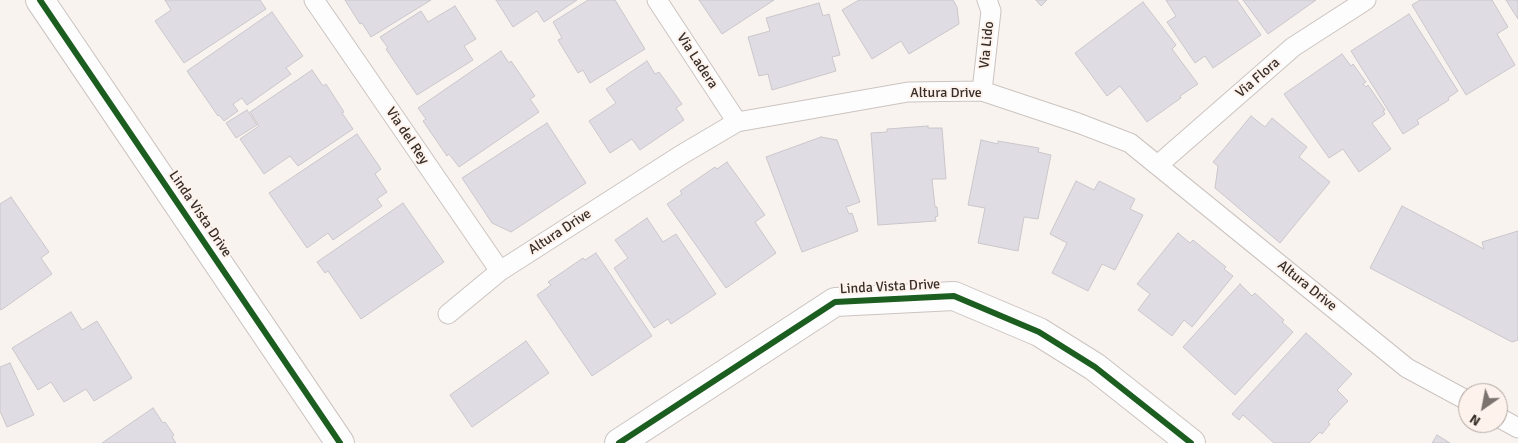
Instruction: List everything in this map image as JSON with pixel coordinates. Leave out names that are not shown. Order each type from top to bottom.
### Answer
[{"type":"street","name":"Linda Vista Drive","points":[[40,0],[340,443]]},
{"type":"street","name":"Linda Vista Drive","points":[[619,443],[835,302],[954,296],[1039,332],[1095,367],[1191,443]]},
{"type":"lane","name":"Via del Rey","points":[[314,0],[500,271]]},
{"type":"lane","name":"Via Ladera","points":[[657,0],[737,122]]},
{"type":"lane","name":"Via Lido","points":[[982,91],[991,11],[987,0]]},
{"type":"lane","name":"Via Flora","points":[[1158,165],[1293,47],[1366,0]]},
{"type":"lane","name":"Altura Drive","points":[[448,314],[500,271],[681,155],[737,122],[908,92],[982,91],[1078,123],[1130,144],[1407,368],[1458,396]]},
{"type":"building","points":[[165,0],[260,0],[266,9],[184,63],[155,21],[171,10]]},
{"type":"building","points":[[345,0],[431,0],[371,37],[362,23],[360,24]]},
{"type":"building","points":[[496,0],[577,0],[544,22],[537,11],[513,27]]},
{"type":"building","points":[[588,0],[615,0],[645,49],[590,83],[583,70],[578,73],[558,40],[562,38],[553,22]]},
{"type":"building","points":[[699,0],[774,0],[722,34]]},
{"type":"building","points":[[859,0],[953,0],[957,7],[959,24],[909,54],[901,41],[872,59],[842,10]]},
{"type":"building","points":[[1036,0],[1047,0],[1041,6]]},
{"type":"building","points":[[1166,0],[1237,0],[1261,35],[1213,68],[1205,56],[1195,63],[1167,22],[1176,16]]},
{"type":"building","points":[[1243,0],[1316,0],[1268,34]]},
{"type":"building","points":[[1420,0],[1492,0],[1508,27],[1497,34],[1515,65],[1466,95],[1412,5]]},
{"type":"building","points":[[1506,0],[1518,0],[1518,19]]},
{"type":"building","points":[[1143,2],[1176,45],[1172,49],[1198,84],[1147,122],[1120,86],[1107,96],[1075,53]]},
{"type":"building","points":[[819,3],[823,16],[829,14],[840,55],[832,57],[836,71],[772,90],[768,74],[759,76],[748,37],[770,31],[766,18]]},
{"type":"building","points":[[455,6],[476,39],[464,46],[473,60],[417,95],[380,37],[421,11],[428,22]]},
{"type":"building","points":[[272,12],[303,56],[286,68],[291,74],[247,105],[242,98],[233,104],[238,111],[224,121],[218,116],[187,71]]},
{"type":"building","points":[[1409,14],[1458,91],[1448,98],[1449,100],[1417,120],[1419,124],[1403,134],[1351,51]]},
{"type":"building","points":[[501,51],[509,63],[511,61],[535,96],[530,99],[539,112],[459,167],[449,154],[447,156],[423,121],[426,119],[418,108]]},
{"type":"building","points":[[1342,54],[1351,66],[1353,64],[1366,82],[1363,84],[1366,87],[1368,85],[1385,110],[1383,111],[1385,114],[1372,123],[1391,149],[1359,172],[1343,149],[1329,158],[1284,94]]},
{"type":"building","points":[[647,61],[655,74],[659,72],[682,104],[676,108],[684,120],[640,150],[632,139],[610,153],[589,121],[616,103],[606,89]]},
{"type":"building","points":[[312,70],[323,86],[326,84],[353,129],[298,166],[290,156],[264,174],[240,139],[259,126],[250,112]]},
{"type":"building","points":[[247,110],[257,125],[236,138],[226,123]]},
{"type":"building","points":[[1251,116],[1265,127],[1272,118],[1307,147],[1299,157],[1330,182],[1280,243],[1215,188],[1218,166],[1213,162]]},
{"type":"building","points":[[547,123],[586,183],[511,232],[492,223],[462,178]]},
{"type":"building","points":[[928,126],[928,128],[942,128],[946,179],[932,179],[935,207],[937,207],[938,216],[935,217],[936,221],[878,225],[871,133],[887,132],[887,129]]},
{"type":"building","points":[[357,134],[381,169],[375,174],[387,192],[377,199],[382,206],[333,240],[328,233],[307,248],[269,193]]},
{"type":"building","points":[[821,137],[837,140],[860,202],[846,207],[849,214],[852,213],[858,231],[802,252],[766,157]]},
{"type":"building","points":[[981,140],[998,144],[998,141],[1039,148],[1038,152],[1051,155],[1038,219],[1024,217],[1018,251],[978,243],[985,208],[968,205]]},
{"type":"building","points":[[727,162],[765,215],[755,222],[776,253],[726,288],[667,204],[682,194],[680,191],[715,167],[717,169]]},
{"type":"building","points":[[1076,181],[1094,190],[1099,181],[1135,199],[1130,209],[1143,215],[1115,270],[1102,264],[1088,291],[1052,273],[1067,243],[1050,234]]},
{"type":"building","points":[[11,197],[49,252],[41,258],[52,274],[1,310],[0,204]]},
{"type":"building","points":[[403,203],[444,262],[361,319],[328,271],[325,273],[317,262]]},
{"type":"building","points":[[1402,206],[1484,249],[1482,242],[1518,231],[1518,340],[1512,342],[1370,268]]},
{"type":"building","points":[[647,218],[663,242],[676,234],[716,294],[671,324],[668,319],[654,328],[614,268],[628,258],[615,240]]},
{"type":"building","points":[[1178,233],[1190,243],[1193,240],[1226,267],[1224,269],[1233,276],[1192,327],[1184,320],[1172,336],[1138,310],[1150,294],[1137,284]]},
{"type":"building","points":[[596,253],[652,336],[592,376],[537,295],[551,285],[548,282],[583,258],[585,260]]},
{"type":"building","points":[[1240,284],[1252,296],[1255,293],[1284,320],[1282,322],[1293,332],[1235,395],[1183,347]]},
{"type":"building","points":[[71,312],[82,330],[97,321],[132,378],[94,401],[86,389],[64,402],[51,382],[38,390],[12,348]]},
{"type":"building","points":[[1306,333],[1352,374],[1337,390],[1348,401],[1328,422],[1330,424],[1322,434],[1320,432],[1309,443],[1274,443],[1243,415],[1239,420],[1232,414]]},
{"type":"building","points":[[526,341],[549,373],[472,427],[450,395]]},
{"type":"building","points":[[10,363],[34,415],[7,427],[0,411],[0,367]]},
{"type":"building","points":[[153,408],[174,435],[172,437],[176,443],[102,443]]},
{"type":"building","points":[[1437,435],[1450,443],[1432,443]]},
{"type":"cycle path","points":[[40,0],[340,443]]},
{"type":"cycle path","points":[[619,443],[835,302],[954,296],[1039,332],[1095,367],[1191,443]]}]
